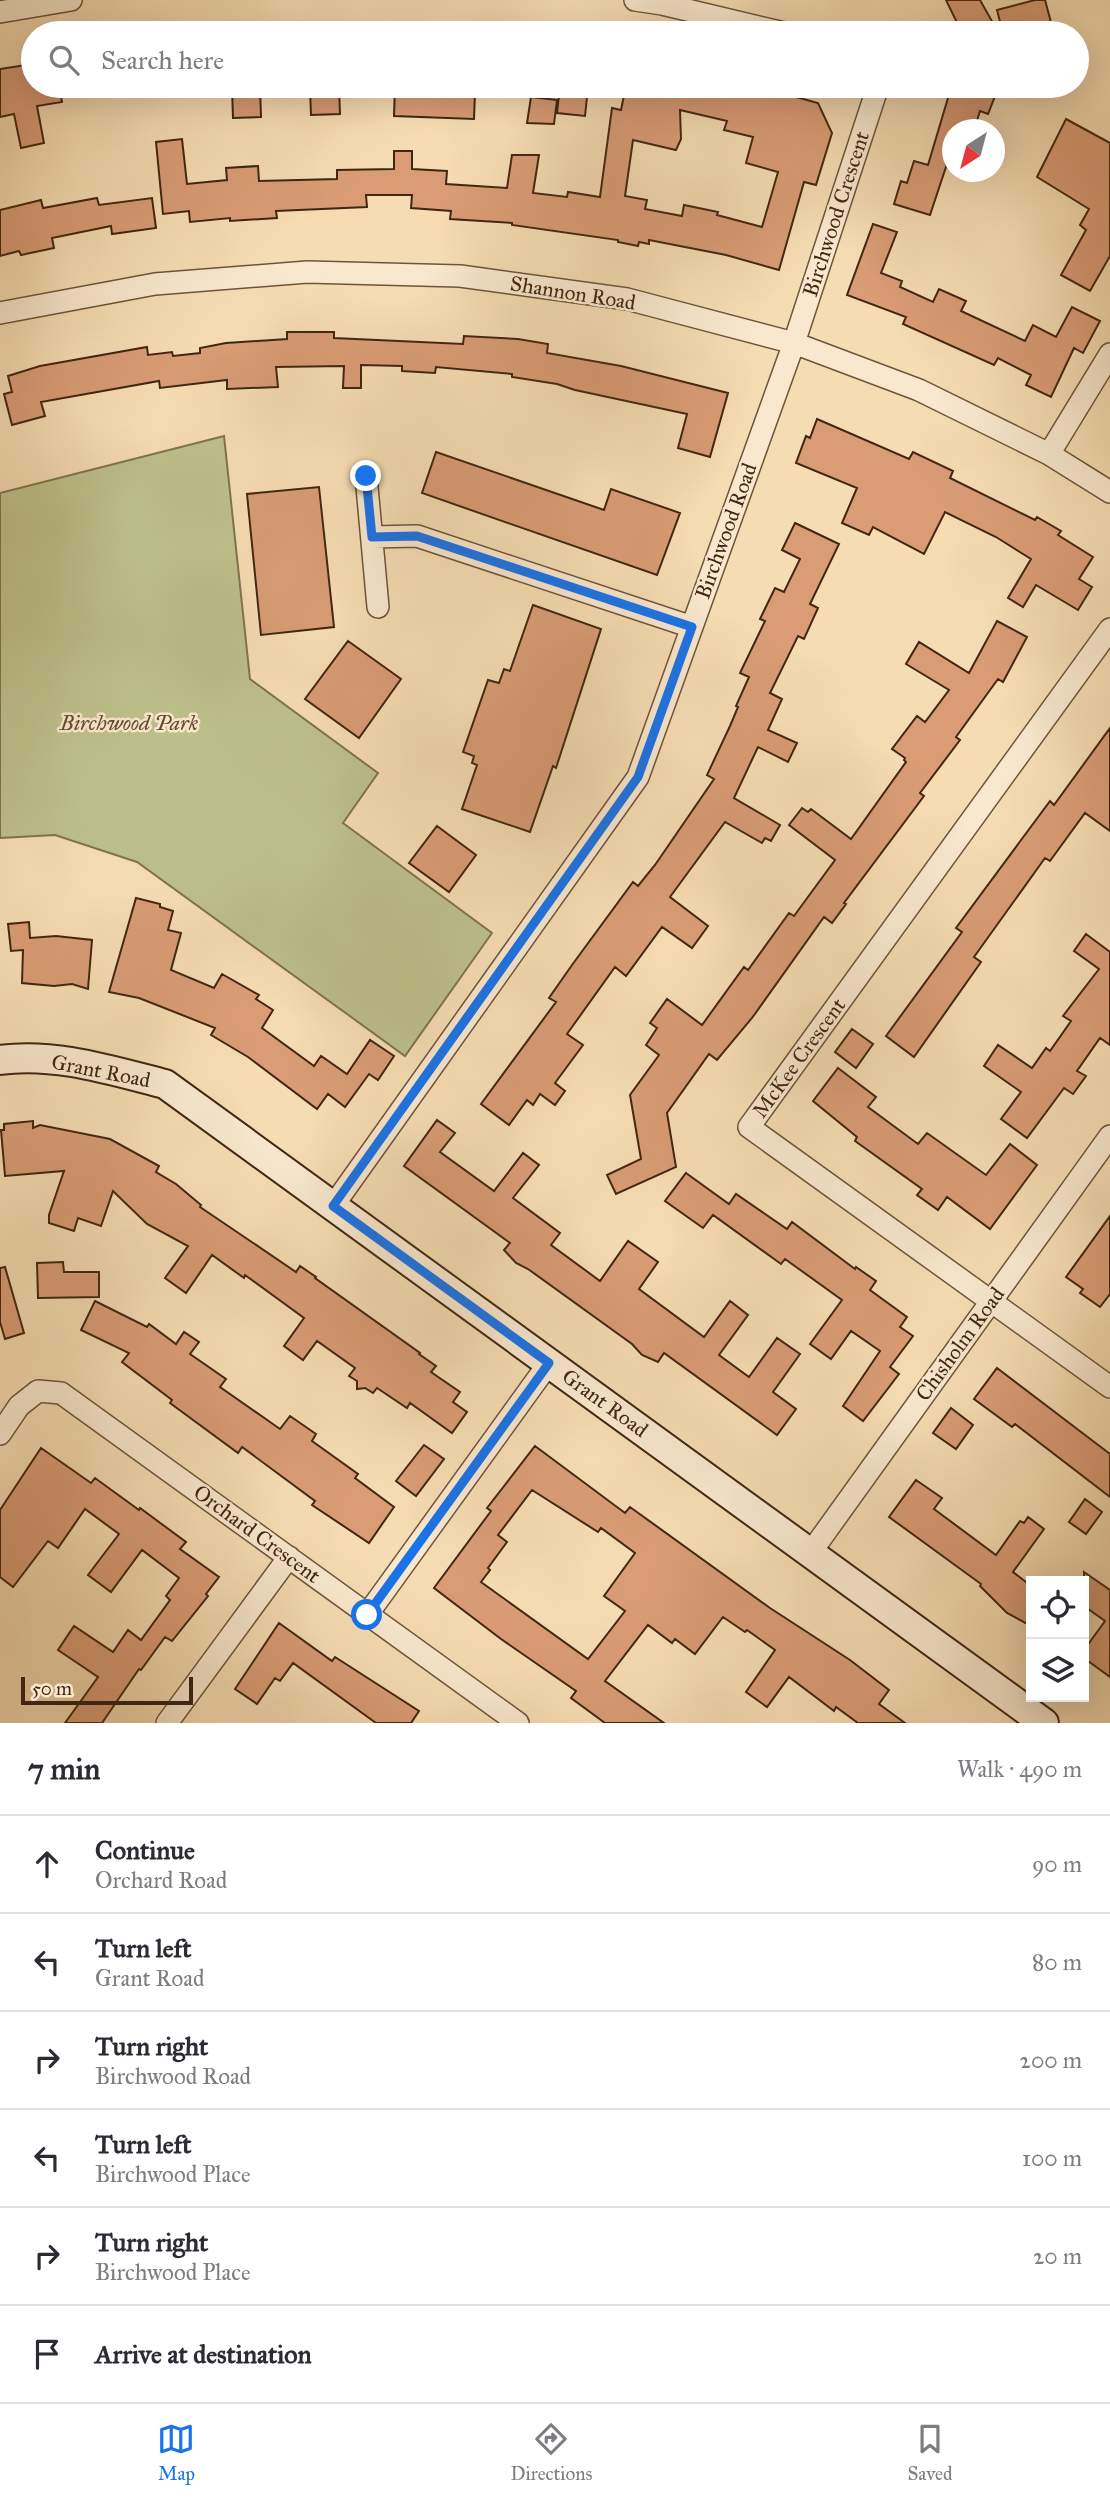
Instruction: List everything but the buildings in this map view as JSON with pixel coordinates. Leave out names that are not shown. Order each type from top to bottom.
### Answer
[{"type":"street","points":[[0,12],[71,0]]},
{"type":"street","points":[[635,0],[734,21]]},
{"type":"street","name":"Birchwood Crescent","points":[[794,343],[874,98]]},
{"type":"street","name":"Shannon Road","points":[[0,313],[155,284],[307,272],[460,275],[627,299],[794,343],[919,390],[1049,454],[1110,492]]},
{"type":"street","name":"Birchwood Road","points":[[333,1206],[638,777],[794,343]]},
{"type":"street","points":[[1049,454],[1110,354]]},
{"type":"street","points":[[366,476],[378,607]]},
{"type":"street","points":[[372,537],[417,536],[692,627]]},
{"type":"street","name":"McKee Crescent","points":[[1110,629],[749,1126],[1110,1387]]},
{"type":"street","name":"Grant Road","points":[[0,1060],[20,1057],[93,1066],[165,1084],[1044,1723]]},
{"type":"street","name":"Chisholm Road","points":[[811,1552],[1110,1136]]},
{"type":"street","points":[[367,1615],[549,1363]]},
{"type":"street","name":"Orchard Crescent","points":[[0,1434],[19,1406],[38,1391],[61,1393],[518,1723]]},
{"type":"street","points":[[167,1723],[289,1557]]},
{"type":"green space","name":"Birchwood Park","points":[[224,436],[250,679],[378,773],[343,823],[492,933],[405,1056],[137,862],[55,835],[0,838],[0,493]]},
{"type":"route","points":[[366,476],[372,537],[417,536],[692,627],[638,777],[333,1206],[549,1363],[367,1615]]}]
